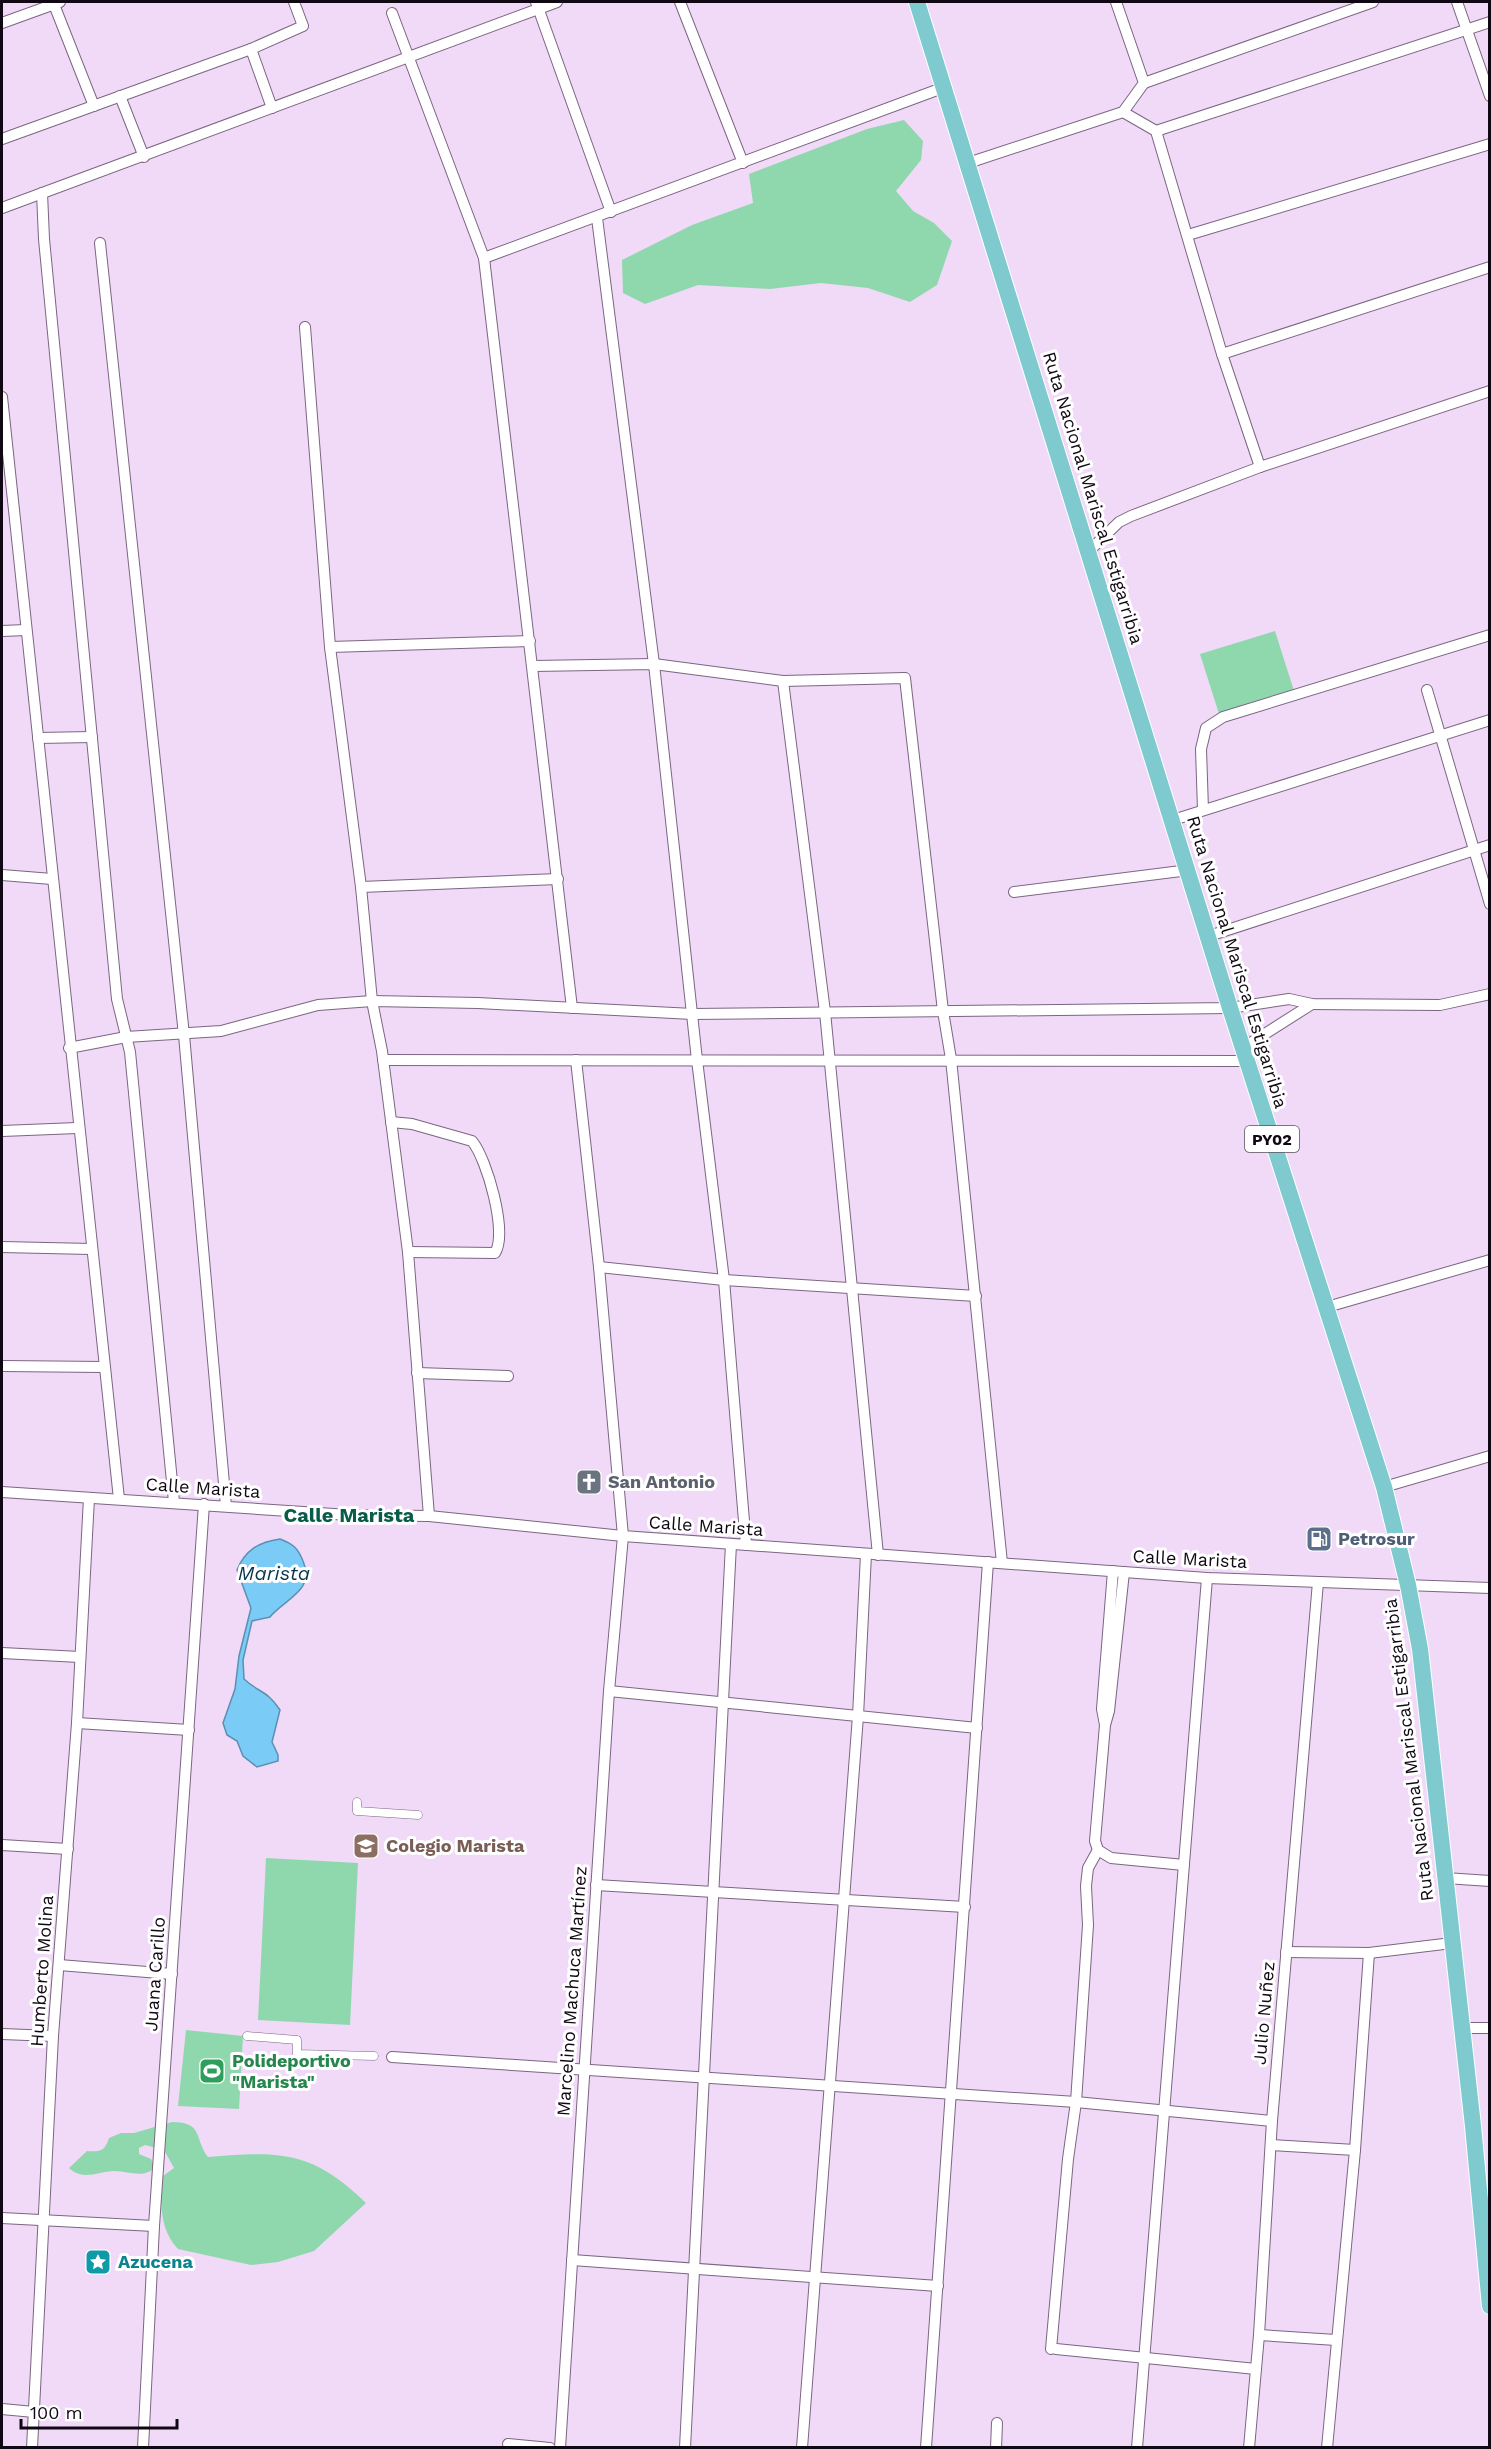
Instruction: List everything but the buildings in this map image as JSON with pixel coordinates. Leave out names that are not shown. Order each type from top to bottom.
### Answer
[{"type":"main road","name":"Ruta Nacional Mariscal Estigarribia","points":[[917,2],[1189,870],[1230,1008],[1384,1487],[1408,1585],[1420,1649],[1490,2306]]},
{"type":"street","points":[[2,23],[56,2],[94,106]]},
{"type":"street","points":[[2,139],[251,49],[303,26],[294,2]]},
{"type":"street","points":[[2,208],[407,58],[537,5],[558,2]]},
{"type":"street","points":[[680,2],[743,163]]},
{"type":"street","points":[[1116,2],[1144,83]]},
{"type":"street","points":[[968,163],[1123,112],[1144,83],[1373,2]]},
{"type":"street","points":[[1457,2],[1490,96]]},
{"type":"street","points":[[537,5],[611,212]]},
{"type":"street","points":[[392,13],[484,258],[572,1008]]},
{"type":"street","points":[[1156,131],[1490,22]]},
{"type":"street","points":[[251,49],[272,108]]},
{"type":"street","points":[[484,258],[945,87]]},
{"type":"street","points":[[120,96],[144,157]]},
{"type":"street","points":[[1123,112],[1156,131],[1222,354],[1260,467]]},
{"type":"street","points":[[1188,236],[1490,144]]},
{"type":"street","points":[[42,193],[45,251],[117,999],[130,1052],[174,1502]]},
{"type":"street","points":[[597,218],[654,664],[697,1060],[724,1280],[747,1545]]},
{"type":"street","points":[[100,243],[184,1035],[226,1506]]},
{"type":"street","points":[[1222,354],[1490,267]]},
{"type":"street","points":[[305,327],[330,647],[361,887],[372,1001],[383,1060],[408,1252],[429,1516]]},
{"type":"street","points":[[1089,551],[1119,522],[1131,516],[1260,467],[1490,391]]},
{"type":"street","points":[[2,397],[77,1128],[119,1499]]},
{"type":"street","points":[[2,631],[26,630]]},
{"type":"street","points":[[1203,810],[1202,749],[1206,728],[1222,717],[1490,635]]},
{"type":"street","points":[[330,647],[530,641]]},
{"type":"street","points":[[533,666],[654,664],[783,681],[905,678],[943,1011],[951,1059],[1002,1563]]},
{"type":"street","points":[[783,681],[825,1012],[878,1554]]},
{"type":"street","points":[[1427,690],[1490,904]]},
{"type":"street","points":[[1173,820],[1490,720]]},
{"type":"street","points":[[38,738],[92,737]]},
{"type":"street","points":[[1209,936],[1490,845]]},
{"type":"street","points":[[1014,892],[1189,870]]},
{"type":"street","points":[[2,875],[52,879]]},
{"type":"street","points":[[361,887],[558,879]]},
{"type":"street","points":[[69,1048],[126,1037],[221,1031],[318,1005],[372,1001],[693,1014],[1230,1008],[1289,999],[1312,1004],[1440,1005],[1490,994]]},
{"type":"street","points":[[383,1060],[829,1060],[1246,1054],[1312,1004]]},
{"type":"street","name":"Marcelino Machuca Martínez","points":[[560,2448],[582,2070],[609,1691],[623,1536],[599,1267],[576,1060]]},
{"type":"street","points":[[391,1122],[412,1124],[472,1141],[485,1163],[499,1225],[495,1253],[408,1252]]},
{"type":"street","points":[[2,1131],[77,1128]]},
{"type":"street","points":[[2,1247],[91,1249]]},
{"type":"street","points":[[1327,1307],[1490,1260]]},
{"type":"street","points":[[599,1267],[853,1290],[976,1296]]},
{"type":"street","points":[[2,1366],[104,1368]]},
{"type":"street","points":[[417,1373],[508,1376]]},
{"type":"street","points":[[1384,1487],[1490,1456]]},
{"type":"street","name":"Calle Marista","points":[[2,1492],[349,1515],[429,1516],[623,1536],[1207,1578],[1490,1588]]},
{"type":"street","name":"Humberto Molina","points":[[32,2448],[53,2037],[77,1723],[89,1498]]},
{"type":"street","name":"Juana Carillo","points":[[143,2448],[154,2226],[204,1504]]},
{"type":"street","points":[[685,2448],[731,1544]]},
{"type":"street","points":[[802,2448],[858,1716],[866,1554]]},
{"type":"street","points":[[926,2448],[988,1562]]},
{"type":"street","points":[[1118,1571],[1102,1709],[1105,1725],[1095,1841],[1098,1850],[1111,1858],[1184,1864]]},
{"type":"street","points":[[1137,2448],[1207,1578]]},
{"type":"street","name":"Julio Nuñez","points":[[1249,2448],[1259,2335],[1272,2121],[1318,1582]]},
{"type":"street","points":[[2,1653],[80,1657]]},
{"type":"street","points":[[609,1691],[977,1728]]},
{"type":"street","points":[[77,1723],[189,1730]]},
{"type":"street","points":[[357,1802],[357,1811],[418,1815]]},
{"type":"street","points":[[2,1845],[68,1849]]},
{"type":"street","points":[[1098,1850],[1088,1868],[1086,1886],[1088,1925],[1076,2102],[1068,2159],[1054,2349],[1256,2369]]},
{"type":"street","points":[[1445,1878],[1490,1881]]},
{"type":"street","points":[[596,1886],[965,1907]]},
{"type":"street","points":[[1286,1952],[1369,1953],[1452,1943]]},
{"type":"street","points":[[1328,2448],[1369,1953]]},
{"type":"street","points":[[59,1965],[172,1974]]},
{"type":"street","points":[[1461,2028],[1490,2028]]},
{"type":"street","points":[[2,2034],[53,2037]]},
{"type":"street","points":[[247,2036],[297,2040],[297,2054],[374,2056]]},
{"type":"street","points":[[392,2057],[1076,2102],[1272,2121]]},
{"type":"street","points":[[1271,2145],[1354,2150]]},
{"type":"street","points":[[2,2218],[154,2226]]},
{"type":"street","points":[[572,2260],[938,2286]]},
{"type":"street","points":[[1259,2335],[1336,2340]]},
{"type":"street","points":[[2,2409],[34,2412]]},
{"type":"street","points":[[996,2448],[997,2423]]},
{"type":"street","points":[[508,2444],[550,2448]]},
{"type":"green space","points":[[904,120],[923,141],[921,160],[896,191],[913,211],[934,223],[952,241],[937,285],[910,302],[868,288],[821,283],[770,289],[698,285],[645,304],[623,293],[622,260],[692,225],[753,203],[749,174],[867,129]]},
{"type":"green space","points":[[1275,631],[1295,694],[1220,717],[1200,654]]},
{"type":"green space","points":[[266,1858],[358,1863],[350,2025],[258,2020]]},
{"type":"green space","name":"Polideportivo \"Marista\"","points":[[186,2030],[243,2036],[239,2109],[178,2106]]},
{"type":"green space","points":[[172,2122],[194,2128],[208,2157],[255,2154],[294,2158],[329,2173],[366,2203],[314,2251],[278,2262],[251,2265],[178,2249],[167,2233],[162,2214],[163,2176],[174,2168],[164,2150],[145,2145],[139,2148],[139,2154],[151,2159],[155,2168],[145,2173],[114,2171],[83,2175],[69,2168],[87,2151],[99,2151],[104,2148],[109,2138],[121,2133],[134,2133]]},
{"type":"water","name":"Marista","points":[[280,1539],[297,1550],[306,1571],[305,1580],[297,1594],[270,1617],[252,1621],[243,1660],[244,1679],[267,1695],[280,1710],[272,1742],[278,1755],[278,1761],[257,1767],[243,1756],[237,1741],[227,1735],[223,1723],[235,1689],[239,1656],[251,1608],[237,1570],[244,1557],[254,1548]]},
{"type":"place","name":"San Antonio","points":[[589,1482]]},
{"type":"place","name":"Petrosur","points":[[1319,1539]]},
{"type":"place","name":"Colegio Marista","points":[[366,1846]]},
{"type":"place","name":"Polideportivo \"Marista\"","points":[[212,2071]]},
{"type":"place","name":"Azucena","points":[[98,2262]]},
{"type":"district","name":"Calle Marista","points":[[349,1515]]}]
